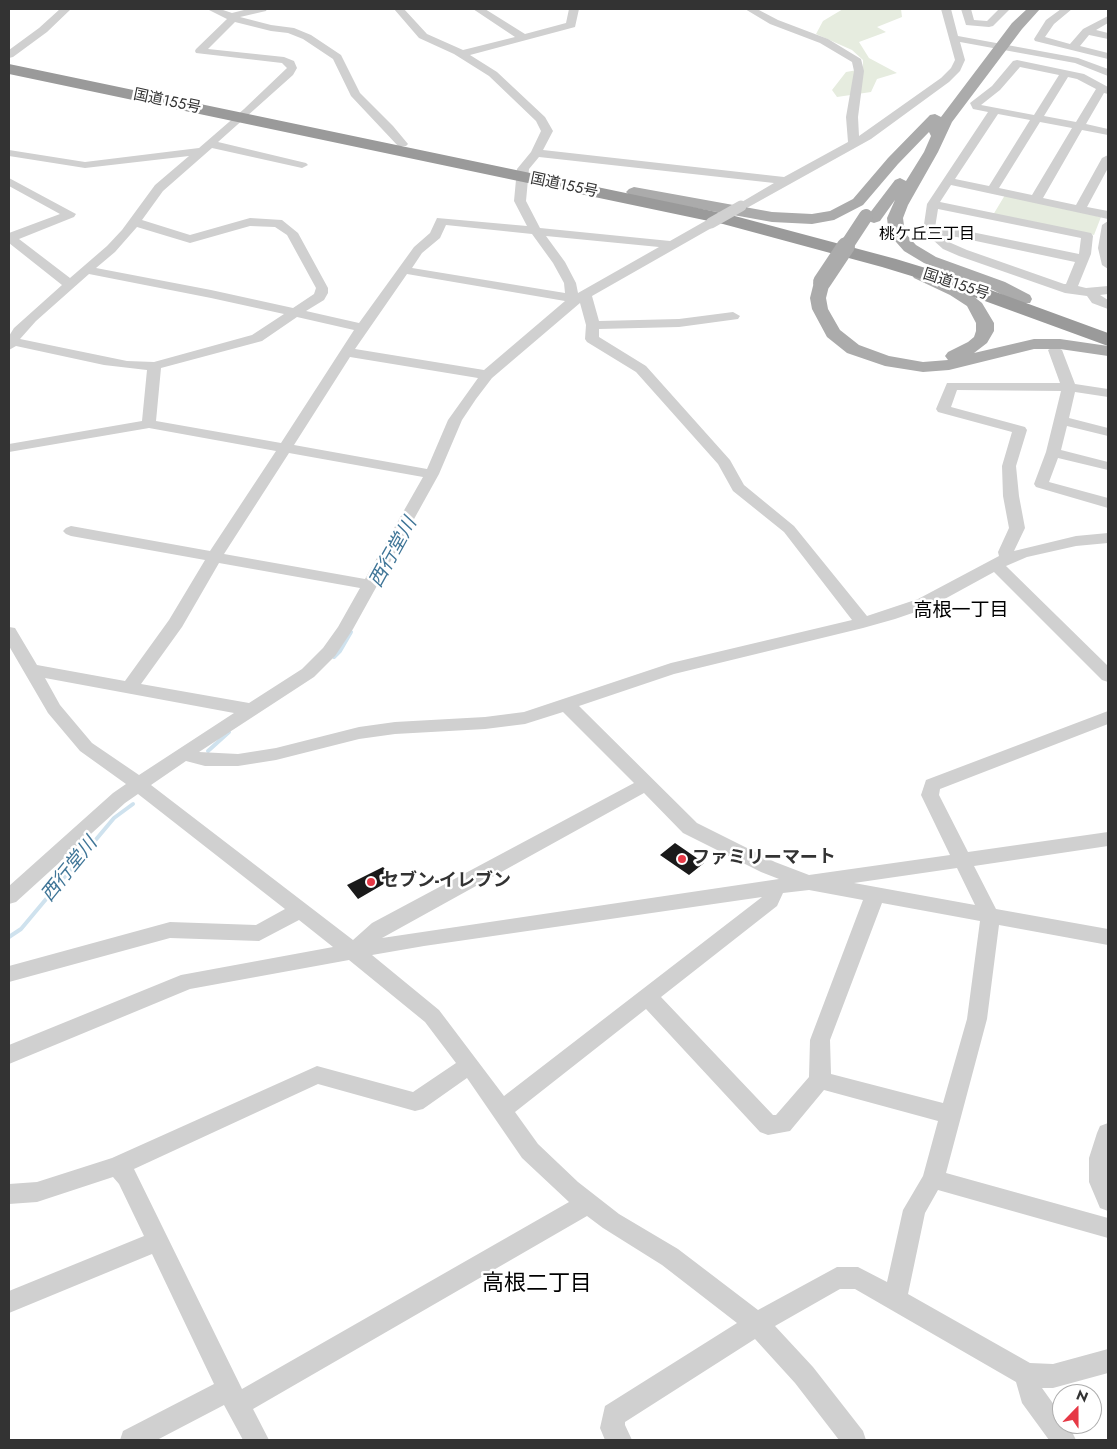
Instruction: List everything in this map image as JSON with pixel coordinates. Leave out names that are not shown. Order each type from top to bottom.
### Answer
[{"type":"highway","name":"国道155号","points":[[9,63],[244,115],[522,173],[634,192],[786,226],[904,259],[1024,299],[1108,331]]},
{"type":"highway","name":"国道155号","points":[[9,69],[402,144],[725,219],[889,263],[1006,301],[1108,340]]},
{"type":"main road","points":[[997,45],[1005,24],[1022,9]]},
{"type":"main road","points":[[1034,9],[997,45],[870,217],[826,283],[818,298],[820,309],[824,320],[833,333],[853,349],[884,361],[923,367],[949,365],[1008,348],[1034,344],[1060,344],[1108,351]]},
{"type":"main road","points":[[634,192],[772,217],[812,219],[834,215],[858,202],[893,161],[940,120]]},
{"type":"main road","points":[[940,120],[931,152],[900,205],[895,218],[897,234],[910,248],[930,260],[999,286],[1024,299]]},
{"type":"main road","points":[[826,283],[827,305],[833,320],[856,342],[878,353],[910,360],[943,359],[966,351],[981,339],[985,331],[985,322],[974,303],[956,291],[889,263]]},
{"type":"street","points":[[9,55],[43,30],[66,9]]},
{"type":"street","points":[[212,9],[234,18],[271,28],[290,30],[308,37],[337,57],[355,94],[402,144]]},
{"type":"street","points":[[12,338],[69,284],[111,249],[135,222],[159,188],[244,115],[292,68],[290,63],[274,58],[200,52],[237,14],[262,9]]},
{"type":"street","points":[[399,9],[423,36],[461,54],[493,74],[541,119],[547,131],[536,153],[522,173],[523,182],[520,185],[520,201],[536,230],[559,262],[576,298],[592,325],[592,339],[641,369],[710,444],[725,463],[738,488],[790,529],[863,623]]},
{"type":"street","points":[[478,9],[523,37]]},
{"type":"street","points":[[461,54],[571,24],[574,9]]},
{"type":"street","points":[[750,9],[774,22],[824,41],[853,57],[858,71],[852,117],[854,142]]},
{"type":"street","points":[[9,897],[119,798],[138,784],[194,757],[252,710],[308,673],[329,652],[370,586],[432,474],[455,420],[470,397],[487,376],[576,298],[711,224],[854,142],[867,137],[945,80],[956,69],[960,60],[946,9]]},
{"type":"street","points":[[966,9],[970,24],[989,24],[1005,9]]},
{"type":"street","points":[[1067,9],[1050,22],[1039,39],[1074,46],[1108,56]]},
{"type":"street","points":[[1074,46],[1087,30],[1108,19]]},
{"type":"street","points":[[1087,30],[1108,36]]},
{"type":"street","points":[[954,38],[1078,61],[1108,73]]},
{"type":"street","points":[[1036,200],[1078,126],[1105,89],[1066,72],[1017,63],[996,88],[974,103],[977,106],[995,110],[1037,118],[1078,126],[1108,132]]},
{"type":"street","points":[[992,190],[1066,72]]},
{"type":"street","points":[[929,231],[934,204],[995,110]]},
{"type":"street","points":[[9,153],[85,165],[205,147],[302,165]]},
{"type":"street","points":[[536,153],[805,183]]},
{"type":"street","points":[[1080,209],[1108,158]]},
{"type":"street","points":[[9,181],[70,214],[9,237]]},
{"type":"street","points":[[948,181],[1108,215]]},
{"type":"street","points":[[934,204],[1086,236],[1083,260],[1070,290]]},
{"type":"street","points":[[130,687],[176,623],[216,556],[362,328],[418,250],[436,235],[441,220],[673,245]]},
{"type":"street","points":[[12,338],[104,361],[127,365],[154,366],[257,338],[319,298],[322,288],[292,233],[278,223],[250,222],[190,239],[135,222]]},
{"type":"street","points":[[1108,226],[1104,248],[1108,265]]},
{"type":"street","points":[[929,231],[957,233],[1083,260]]},
{"type":"street","points":[[929,231],[947,246],[963,253],[1070,290],[1090,292],[1108,290]]},
{"type":"street","points":[[9,237],[69,284]]},
{"type":"street","points":[[86,270],[211,294],[362,328]]},
{"type":"street","points":[[403,270],[576,298]]},
{"type":"street","points":[[1090,292],[1098,300],[1108,305]]},
{"type":"street","points":[[592,325],[679,324],[733,316]]},
{"type":"street","points":[[1054,350],[1069,387],[1053,452],[1041,484],[1108,503]]},
{"type":"street","points":[[347,352],[487,376]]},
{"type":"street","points":[[149,424],[154,366]]},
{"type":"street","points":[[1002,562],[1017,528],[1011,496],[1009,466],[1020,430],[943,409],[952,386],[1069,387],[1108,393]]},
{"type":"street","points":[[1061,420],[1108,432]]},
{"type":"street","points":[[9,448],[149,424],[432,474]]},
{"type":"street","points":[[1053,452],[1108,466]]},
{"type":"street","points":[[71,531],[216,556],[370,586]]},
{"type":"street","points":[[194,757],[238,760],[276,754],[359,734],[395,728],[485,723],[525,718],[670,669],[863,623],[924,603],[1002,562],[1076,541],[1108,538]]},
{"type":"street","points":[[1002,562],[1108,676]]},
{"type":"street","points":[[9,632],[54,709],[86,747],[138,784],[353,951],[432,1016],[470,1065],[530,1151],[570,1189],[588,1203],[612,1221],[670,1257],[757,1324],[804,1375],[854,1440]]},
{"type":"street","points":[[30,670],[252,710]]},
{"type":"street","points":[[567,705],[690,828],[768,867],[807,882],[1108,937]]},
{"type":"street","points":[[895,1299],[914,1210],[933,1179],[977,1019],[990,916],[930,795],[932,785],[1108,717]]},
{"type":"street","points":[[353,951],[379,928],[646,784]]},
{"type":"street","points":[[9,1055],[188,981],[424,938],[1108,839]]},
{"type":"street","points":[[502,1110],[770,901],[777,886]]},
{"type":"street","points":[[648,997],[768,1126],[782,1124],[820,1080],[820,1040],[862,933],[875,894]]},
{"type":"street","points":[[9,974],[170,930],[259,933],[300,910]]},
{"type":"street","points":[[9,1194],[37,1192],[117,1166],[317,1075],[415,1102],[470,1065]]},
{"type":"street","points":[[820,1080],[950,1115]]},
{"type":"street","points":[[1108,1133],[1100,1158],[1100,1182],[1108,1201]]},
{"type":"street","points":[[117,1166],[127,1177],[233,1397],[257,1440]]},
{"type":"street","points":[[933,1179],[1108,1228]]},
{"type":"street","points":[[132,1440],[233,1397],[588,1203]]},
{"type":"street","points":[[9,1302],[158,1241]]},
{"type":"street","points":[[620,1440],[612,1428],[614,1415],[757,1324],[837,1278],[858,1278],[1027,1375],[1053,1376],[1108,1362]]},
{"type":"street","points":[[1027,1375],[1031,1394],[1064,1440]]},
{"type":"shaded area","points":[[843,9],[901,9],[902,17],[877,27],[886,32],[859,42],[869,58],[897,73],[877,79],[871,92],[837,97],[832,90],[846,72],[863,69],[863,60],[852,50],[816,34],[823,21]]},
{"type":"shaded area","points":[[1005,195],[1101,217],[1094,235],[993,215]]},
{"type":"building","name":"ファミリーマート","points":[[675,843],[704,863],[689,875],[660,855]]},
{"type":"building","name":"セブン-イレブン","points":[[383,867],[394,878],[358,899],[347,885]]},
{"type":"waterway","name":"西行堂川","points":[[334,657],[340,651],[351,632]]},
{"type":"waterway","name":"西行堂川","points":[[208,751],[229,732]]},
{"type":"waterway","name":"西行堂川","points":[[9,937],[21,929],[114,818],[133,804]]},
{"type":"place","name":"ファミリーマート","points":[[682,859]]},
{"type":"place","name":"セブン-イレブン","points":[[371,882]]},
{"type":"district","name":"桃ケ丘三丁目","points":[[927,235]]},
{"type":"district","name":"高根一丁目","points":[[961,611]]},
{"type":"district","name":"高根二丁目","points":[[537,1285]]}]
